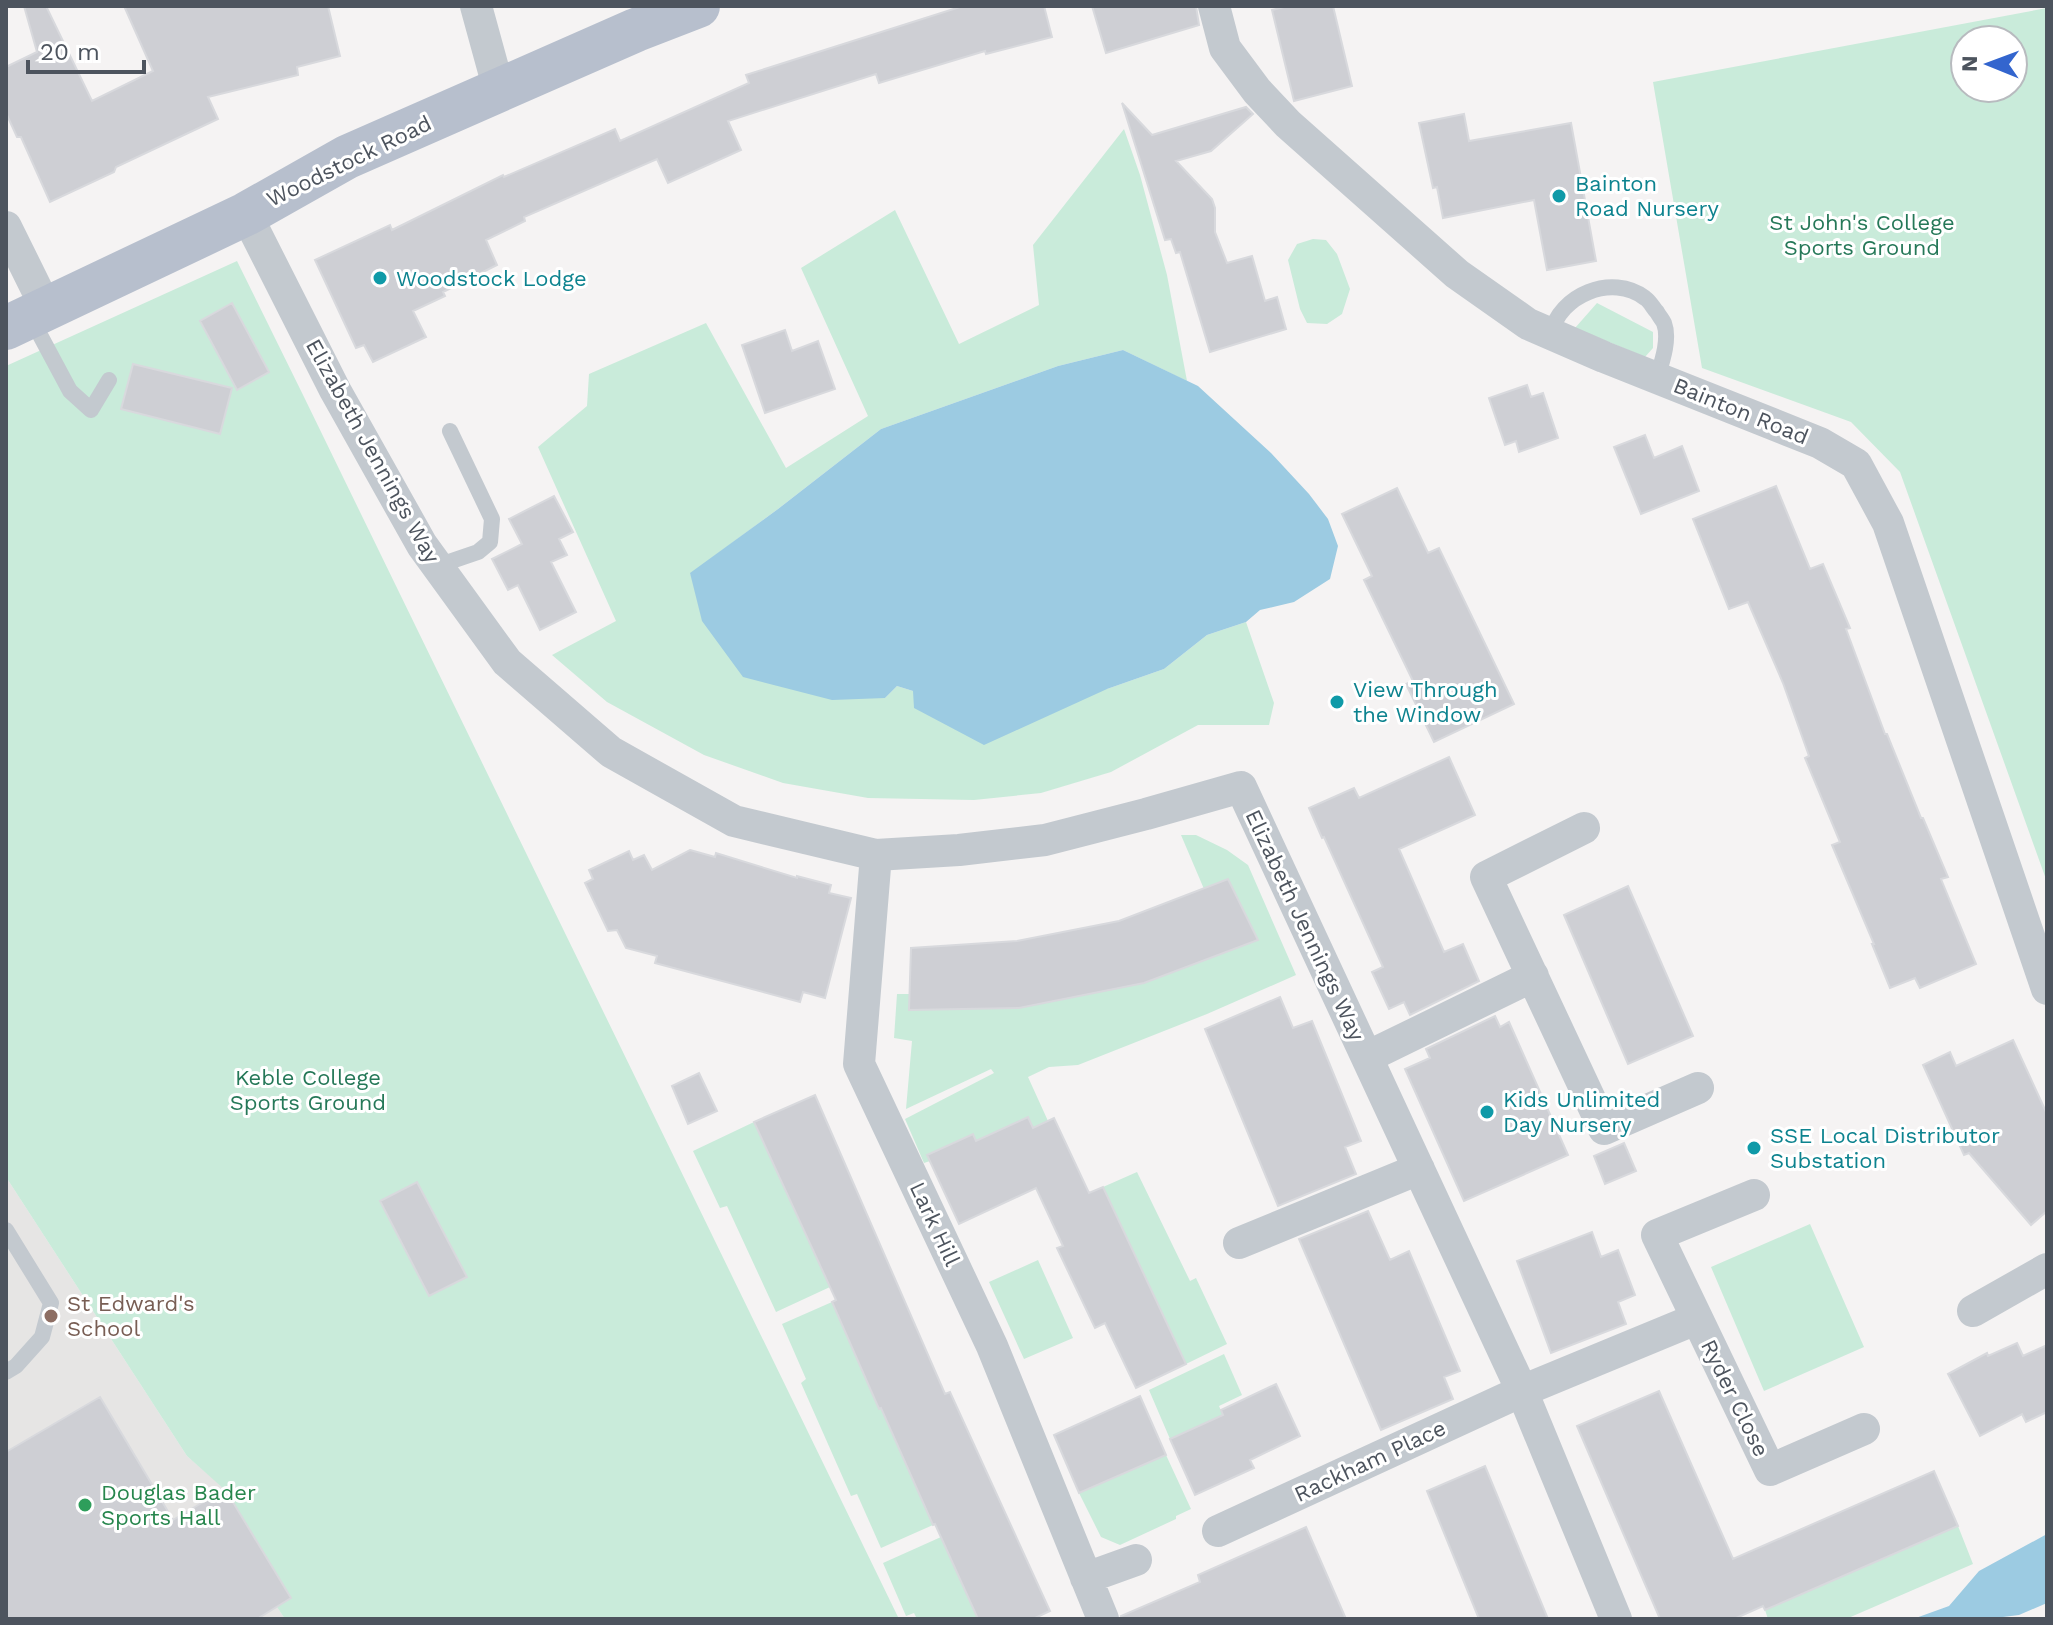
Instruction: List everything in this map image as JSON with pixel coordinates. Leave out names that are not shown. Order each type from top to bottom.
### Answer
[{"type":"main road","name":"Woodstock Road","points":[[30,324],[246,214],[347,157],[636,30],[698,6]]},
{"type":"street","points":[[476,6],[499,90]]},
{"type":"street","name":"Bainton Road","points":[[1214,6],[1225,48],[1257,91],[1288,124],[1457,274],[1528,324],[1820,443],[1856,464],[1888,523],[2047,989]]},
{"type":"street","name":"Elizabeth Jennings Way","points":[[246,214],[335,390],[422,545],[507,662],[611,752],[734,821],[876,855],[1045,840],[1241,787],[1522,1391],[1616,1619]]},
{"type":"street","points":[[6,227],[30,324]]},
{"type":"street","points":[[1584,828],[1486,877],[1604,1129],[1698,1088]]},
{"type":"street","name":"Lark Hill","points":[[876,855],[859,1064],[992,1346],[1103,1619]]},
{"type":"street","points":[[1367,1057],[1533,976]]},
{"type":"street","points":[[1239,1243],[1419,1169]]},
{"type":"street","name":"Ryder Close","points":[[1754,1195],[1657,1235],[1696,1319],[1770,1470],[1864,1429]]},
{"type":"street","points":[[1973,1311],[2047,1269]]},
{"type":"street","name":"Ryder Close","points":[[1522,1391],[1696,1319]]},
{"type":"street","name":"Rackham Place","points":[[1218,1531],[1522,1391]]},
{"type":"street","points":[[1086,1578],[1136,1560]]},
{"type":"lane","points":[[1551,334],[1560,311],[1577,298],[1599,287],[1625,288],[1647,298],[1664,324],[1665,354],[1657,378]]},
{"type":"lane","points":[[30,324],[70,391],[91,410],[109,380]]},
{"type":"lane","points":[[437,566],[478,552],[490,542],[492,519],[450,431]]},
{"type":"lane","points":[[6,1230],[51,1303],[42,1337],[16,1366],[6,1372]]},
{"type":"shaded area","name":"St Edward's School","points":[[6,1177],[187,1456],[225,1489],[291,1598],[277,1607],[285,1619],[6,1619]]},
{"type":"green space","name":"St John's College Sports Ground","points":[[2047,8],[2047,882],[1900,472],[1851,422],[1702,368],[1653,82],[1949,26],[1949,104],[2029,104],[2029,24],[1962,24]]},
{"type":"green space","points":[[1124,129],[1167,275],[1187,381],[1123,350],[1058,366],[881,429],[690,574],[885,698],[897,686],[913,691],[1107,689],[1164,669],[1207,635],[1246,622],[1274,703],[1269,725],[1198,725],[1111,772],[1041,793],[974,800],[868,798],[783,783],[704,755],[607,702],[552,655],[616,621],[538,447],[587,406],[589,374],[706,323],[786,468],[868,416],[801,268],[895,210],[959,344],[1039,305],[1033,245]]},
{"type":"green space","points":[[1313,239],[1326,240],[1337,254],[1350,289],[1342,314],[1327,324],[1307,323],[1300,309],[1288,260],[1297,244]]},
{"type":"green space","name":"Keble College Sports Ground","points":[[237,261],[899,1619],[285,1619],[277,1607],[290,1598],[225,1490],[187,1456],[6,1177],[6,366]]},
{"type":"green space","points":[[1597,303],[1653,332],[1653,348],[1645,357],[1575,328]]},
{"type":"green space","points":[[1181,835],[1196,835],[1227,850],[1248,865],[1296,975],[1078,1065],[1049,1067],[1028,1077],[1048,1121],[1033,1128],[1028,1117],[976,1141],[973,1135],[927,1156],[930,1161],[924,1163],[905,1119],[994,1073],[991,1069],[906,1109],[912,1041],[894,1038],[897,994],[910,994],[910,1010],[1019,1007],[1144,983],[1257,940],[1204,889]]},
{"type":"green space","points":[[754,1122],[830,1287],[776,1312],[727,1206],[720,1208],[693,1151]]},
{"type":"green space","points":[[1137,1172],[1190,1281],[1196,1278],[1227,1344],[1186,1364],[1103,1187]]},
{"type":"green space","points":[[1810,1224],[1864,1347],[1764,1391],[1711,1267]]},
{"type":"green space","points":[[1038,1260],[1073,1338],[1024,1359],[989,1282]]},
{"type":"green space","points":[[832,1302],[879,1408],[893,1403],[887,1421],[933,1525],[881,1548],[857,1494],[851,1496],[801,1383],[806,1379],[782,1324]]},
{"type":"green space","points":[[1224,1354],[1242,1395],[1219,1406],[1223,1415],[1170,1439],[1149,1390]]},
{"type":"green space","points":[[1166,1455],[1191,1509],[1120,1545],[1101,1537],[1079,1493]]},
{"type":"green space","points":[[1958,1526],[1973,1564],[1846,1619],[1768,1619],[1765,1610]]},
{"type":"green space","points":[[941,1537],[978,1619],[917,1619],[914,1613],[906,1616],[883,1563]]},
{"type":"water","points":[[1123,350],[1198,386],[1271,453],[1309,494],[1328,519],[1338,546],[1330,579],[1294,602],[1260,610],[1246,622],[1207,635],[1164,669],[1107,689],[984,745],[914,708],[913,691],[897,686],[885,698],[832,700],[743,677],[702,621],[690,573],[881,429],[1058,366]]},
{"type":"water","points":[[2047,1534],[2047,1603],[2019,1615],[1987,1619],[1913,1619],[1949,1606],[1979,1571]]},
{"type":"building","points":[[24,6],[46,6],[92,101],[153,71],[124,6],[328,6],[340,56],[297,67],[298,75],[208,97],[218,119],[50,202],[21,137],[17,137],[6,113],[6,67],[37,52]]},
{"type":"building","points":[[963,6],[1044,6],[1052,37],[986,54],[985,51],[879,83],[876,74],[728,121],[741,150],[668,183],[657,159],[524,217],[525,221],[486,240],[497,265],[413,311],[426,337],[373,362],[364,345],[356,348],[315,260],[390,225],[392,230],[503,175],[615,129],[620,141],[749,83],[746,75]]},
{"type":"building","points":[[1092,6],[1196,6],[1199,25],[1106,53]]},
{"type":"building","points":[[1288,6],[1333,6],[1352,86],[1294,101],[1272,10]]},
{"type":"building","points":[[1122,103],[1152,135],[1246,107],[1253,114],[1211,151],[1176,161],[1212,199],[1215,232],[1227,263],[1252,256],[1265,301],[1277,297],[1286,329],[1210,352],[1180,252],[1176,253],[1171,239],[1165,240]]},
{"type":"building","points":[[1464,114],[1469,141],[1571,123],[1596,261],[1547,270],[1534,200],[1443,218],[1419,123]]},
{"type":"building","points":[[232,303],[269,372],[237,390],[200,321]]},
{"type":"building","points":[[785,330],[792,351],[818,341],[835,389],[765,413],[742,345]]},
{"type":"building","points":[[133,364],[232,388],[220,434],[121,409]]},
{"type":"building","points":[[1527,385],[1531,397],[1543,393],[1558,438],[1519,452],[1516,441],[1505,445],[1489,398]]},
{"type":"building","points":[[1645,435],[1654,458],[1682,446],[1699,491],[1641,514],[1614,447]]},
{"type":"building","points":[[1776,486],[1810,569],[1823,564],[1850,628],[1846,629],[1885,734],[1948,877],[1941,879],[1976,964],[1920,988],[1915,978],[1890,988],[1832,845],[1840,842],[1805,758],[1809,756],[1783,683],[1748,602],[1729,609],[1693,519]]},
{"type":"building","points":[[1397,488],[1428,553],[1439,548],[1514,704],[1434,742],[1406,684],[1413,681],[1364,580],[1372,576],[1342,514]]},
{"type":"building","points":[[554,496],[573,532],[559,539],[567,555],[551,562],[576,612],[540,630],[518,585],[508,590],[492,559],[522,544],[509,519]]},
{"type":"building","points":[[1449,757],[1475,815],[1399,849],[1444,952],[1463,944],[1479,981],[1410,1015],[1404,1002],[1389,1009],[1372,972],[1383,967],[1309,808],[1354,788],[1359,798]]},
{"type":"building","points":[[690,850],[715,857],[716,853],[831,885],[829,893],[851,898],[825,998],[803,992],[800,1002],[655,963],[657,956],[626,948],[617,930],[608,931],[585,883],[593,879],[589,870],[629,851],[633,860],[644,855],[652,870]]},
{"type":"building","points":[[1228,879],[1258,940],[1144,983],[1019,1008],[909,1010],[911,948],[1017,941],[1119,921]]},
{"type":"building","points":[[1628,886],[1693,1036],[1628,1064],[1564,915]]},
{"type":"building","points":[[1280,997],[1293,1028],[1312,1021],[1361,1141],[1345,1147],[1356,1174],[1278,1206],[1205,1029]]},
{"type":"building","name":"Kids Unlimited Day Nursery","points":[[1495,1016],[1500,1027],[1509,1022],[1568,1155],[1464,1201],[1405,1069],[1430,1058],[1426,1049]]},
{"type":"building","points":[[2013,1040],[2047,1114],[2047,1211],[2031,1225],[1969,1153],[1964,1155],[1923,1065],[1950,1052],[1956,1066]]},
{"type":"building","points":[[699,1073],[717,1111],[688,1124],[672,1086]]},
{"type":"building","points":[[815,1095],[945,1394],[950,1392],[1050,1611],[1033,1619],[978,1619],[879,1409],[832,1302],[836,1300],[754,1122]]},
{"type":"building","points":[[1028,1117],[1033,1128],[1054,1118],[1089,1193],[1103,1187],[1186,1364],[1136,1388],[1105,1323],[1095,1328],[1057,1248],[1063,1246],[1036,1188],[959,1224],[927,1155],[973,1134],[976,1141]]},
{"type":"building","points":[[1624,1143],[1636,1171],[1605,1184],[1594,1156]]},
{"type":"building","points":[[417,1182],[467,1277],[429,1296],[380,1201]]},
{"type":"building","points":[[1368,1211],[1390,1260],[1409,1251],[1460,1371],[1444,1377],[1453,1399],[1381,1430],[1299,1239]]},
{"type":"building","points":[[1592,1232],[1601,1257],[1618,1250],[1635,1295],[1618,1302],[1626,1324],[1551,1353],[1517,1261]]},
{"type":"building","points":[[2017,1343],[2023,1356],[2047,1345],[2047,1412],[2026,1422],[2022,1414],[1980,1436],[1948,1374],[1987,1353],[1988,1356]]},
{"type":"building","points":[[1276,1384],[1300,1436],[1250,1460],[1254,1468],[1195,1495],[1170,1439],[1223,1415],[1221,1410]]},
{"type":"building","points":[[1659,1391],[1733,1559],[1934,1471],[1958,1526],[1765,1610],[1763,1606],[1734,1619],[1660,1619],[1577,1426]]},
{"type":"building","points":[[1140,1396],[1166,1455],[1079,1493],[1054,1435]]},
{"type":"building","name":"St Edward's School","points":[[100,1397],[173,1520],[225,1489],[291,1598],[257,1619],[6,1619],[6,1452]]},
{"type":"building","points":[[1485,1466],[1548,1619],[1479,1619],[1427,1491]]},
{"type":"building","points":[[1306,1527],[1346,1619],[1122,1619],[1121,1616],[1200,1582],[1198,1575]]},
{"type":"place","name":"Bainton Road Nursery","points":[[1559,196]]},
{"type":"place","name":"Woodstock Lodge","points":[[380,278]]},
{"type":"place","name":"View Through the Window","points":[[1337,702]]},
{"type":"place","name":"Kids Unlimited Day Nursery","points":[[1487,1112]]},
{"type":"place","name":"SSE Local Distributor Substation","points":[[1754,1148]]},
{"type":"place","name":"St Edward's School","points":[[51,1316]]},
{"type":"place","name":"Douglas Bader Sports Hall","points":[[85,1505]]}]
